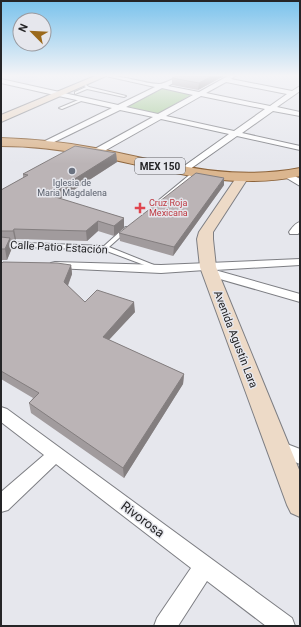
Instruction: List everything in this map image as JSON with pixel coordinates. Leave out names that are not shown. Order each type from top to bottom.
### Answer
[{"type":"main road","points":[[1,118],[31,105]]},
{"type":"main road","name":"MEX 150","points":[[1,142],[46,144],[78,149],[189,172],[242,178],[296,177]]},
{"type":"main road","name":"Avenida Agustín Lara","points":[[242,178],[206,232],[205,239],[209,270],[279,448],[300,506]]},
{"type":"street","points":[[114,105],[300,148]]},
{"type":"street","points":[[46,144],[125,105]]},
{"type":"street","points":[[96,152],[181,105]]},
{"type":"street","points":[[258,105],[300,114]]},
{"type":"street","points":[[189,172],[276,105]]},
{"type":"street","points":[[66,156],[78,149]]},
{"type":"street","name":"Calle Patio Estación","points":[[41,265],[209,270],[300,262]]},
{"type":"street","points":[[209,270],[300,298]]},
{"type":"street","name":"Rivorosa","points":[[1,413],[284,626]]},
{"type":"street","points":[[279,448],[300,457]]},
{"type":"street","points":[[1,504],[56,454]]},
{"type":"street","points":[[173,621],[205,566]]},
{"type":"lane","points":[[61,108],[68,105]]},
{"type":"lane","points":[[154,207],[189,172]]},
{"type":"lane","points":[[105,248],[130,226],[120,223]]},
{"type":"lane","name":"Calle Patio Estación","points":[[1,244],[105,248],[161,269]]},
{"type":"green space","points":[[127,105],[173,105],[158,114],[126,106]]},
{"type":"building","points":[[75,146],[116,153],[49,195],[124,218],[114,226],[98,221],[86,231],[14,229],[13,231],[1,231],[1,190],[28,175],[23,174]]},
{"type":"building","points":[[196,173],[224,178],[174,247],[119,233]]},
{"type":"building","points":[[1,237],[10,238],[5,249],[1,249]]},
{"type":"building","points":[[3,262],[57,263],[71,265],[64,282],[85,302],[97,290],[134,302],[103,337],[184,374],[123,468],[29,403],[39,393],[1,371],[1,264]]},
{"type":"place","name":"Iglesia de Maria Magdalena","points":[[72,171]]},
{"type":"place","name":"Cruz Roja Mexicana","points":[[140,208]]}]
